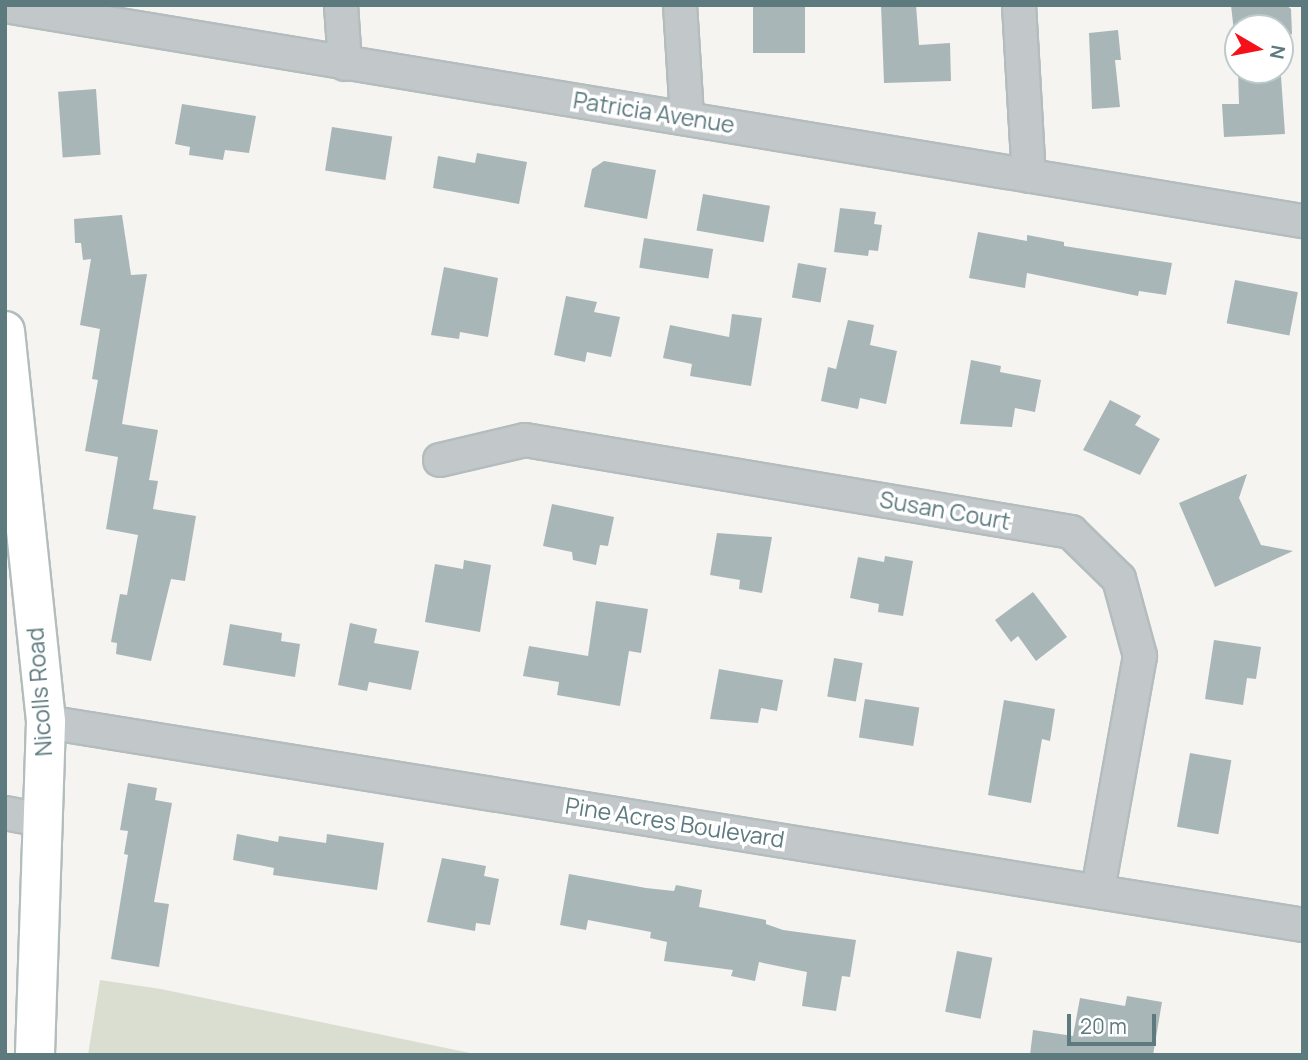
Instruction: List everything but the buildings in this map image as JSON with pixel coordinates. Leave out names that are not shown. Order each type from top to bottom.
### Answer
[{"type":"street","points":[[341,5],[345,64]]},
{"type":"street","points":[[680,5],[687,116]]},
{"type":"street","points":[[1019,5],[1029,176]]},
{"type":"street","name":"Patricia Avenue","points":[[5,6],[345,64],[687,116],[1303,221]]},
{"type":"street","name":"Nicolls Road","points":[[5,331],[8,397],[46,722],[35,1055]]},
{"type":"street","name":"Susan Court","points":[[440,460],[525,440],[1071,532],[1119,579],[1140,656],[1098,890]]},
{"type":"street","name":"Pine Acres Boulevard","points":[[46,722],[1303,925]]},
{"type":"street","points":[[5,813],[42,820]]},
{"type":"shaded area","points":[[100,980],[161,989],[480,1055],[88,1055]]}]
